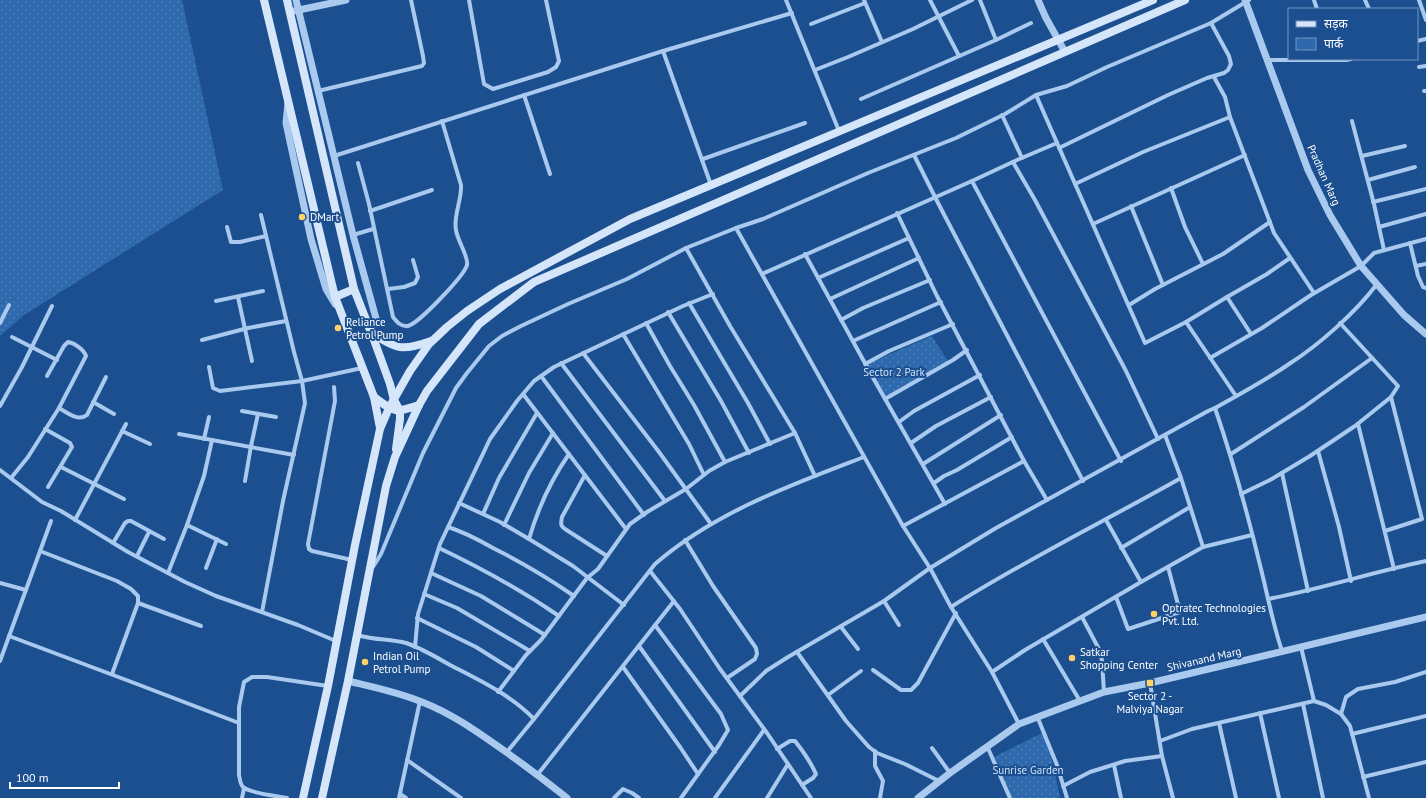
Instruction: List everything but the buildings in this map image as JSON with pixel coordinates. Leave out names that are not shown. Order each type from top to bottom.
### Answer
[{"type":"main road","points":[[264,0],[335,297],[374,397],[380,429]]},
{"type":"main road","points":[[287,0],[354,289],[390,384],[394,400],[400,411],[395,457]]},
{"type":"main road","points":[[303,798],[328,686],[352,560],[380,429],[389,408],[410,370],[420,356],[447,327],[467,311],[500,289],[630,219],[1153,0]]},
{"type":"main road","points":[[322,798],[348,681],[386,486],[395,457],[427,391],[441,371],[479,324],[534,282],[1185,0]]},
{"type":"main road","points":[[335,297],[354,289]]},
{"type":"main road","points":[[370,330],[389,344],[400,348],[412,348],[434,340]]},
{"type":"main road","points":[[374,397],[389,408],[400,411],[419,405]]},
{"type":"street","points":[[296,0],[353,235],[377,322],[370,330]]},
{"type":"street","points":[[290,12],[346,0]]},
{"type":"street","points":[[318,91],[422,66],[424,63],[423,56],[411,0]]},
{"type":"street","points":[[469,0],[484,84],[493,89],[548,72],[556,67],[559,61],[546,0]]},
{"type":"street","points":[[786,0],[839,132]]},
{"type":"street","points":[[930,0],[959,56]]},
{"type":"street","points":[[814,70],[882,42],[972,0]]},
{"type":"street","points":[[980,0],[996,40]]},
{"type":"street","points":[[1038,0],[1065,52]]},
{"type":"street","points":[[368,574],[381,554],[423,453],[450,399],[467,373],[489,346],[502,336],[626,279],[686,248],[763,219],[868,173],[956,138],[1002,115],[1036,95],[1067,86],[1107,67],[1212,23],[1246,0]]},
{"type":"street","name":"Pradhan Marg","points":[[1246,0],[1305,163],[1330,215],[1361,266],[1404,315],[1426,334]]},
{"type":"street","points":[[1419,0],[1426,20]]},
{"type":"street","points":[[811,24],[864,1],[882,42]]},
{"type":"street","points":[[334,156],[663,51],[792,13]]},
{"type":"street","points":[[862,99],[1031,23]]},
{"type":"street","points":[[1059,148],[1168,95],[1207,78],[1224,74],[1228,70],[1230,64],[1229,56],[1212,23]]},
{"type":"street","points":[[663,51],[703,159],[711,185]]},
{"type":"street","points":[[1267,60],[1334,60]]},
{"type":"street","points":[[1419,67],[1426,66]]},
{"type":"street","points":[[1214,76],[1225,97],[1230,117],[1274,233],[1314,293]]},
{"type":"street","points":[[524,95],[550,174]]},
{"type":"street","points":[[1036,95],[1146,343],[1186,322],[1290,258]]},
{"type":"street","points":[[288,100],[286,123],[311,239],[326,289],[339,309]]},
{"type":"street","points":[[1002,115],[1022,158]]},
{"type":"street","points":[[1076,184],[1143,152],[1230,117]]},
{"type":"street","points":[[358,163],[388,289],[393,317],[402,326],[408,326],[423,315],[436,302],[460,276],[467,264],[467,259],[458,241],[455,228],[461,185],[442,121]]},
{"type":"street","points":[[1352,121],[1374,202],[1384,250]]},
{"type":"street","points":[[703,159],[805,123]]},
{"type":"street","points":[[762,274],[1057,143]]},
{"type":"street","points":[[1362,156],[1405,146]]},
{"type":"street","points":[[914,155],[1083,481]]},
{"type":"street","points":[[1093,224],[1245,155]]},
{"type":"street","points":[[1013,162],[1035,200],[1126,371],[1158,439]]},
{"type":"street","points":[[1368,180],[1415,167]]},
{"type":"street","points":[[972,182],[1121,460]]},
{"type":"street","points":[[1171,188],[1185,227],[1203,264]]},
{"type":"street","points":[[1374,202],[1426,189]]},
{"type":"street","points":[[370,211],[432,190]]},
{"type":"street","points":[[1131,206],[1163,285]]},
{"type":"street","points":[[897,214],[1024,461],[1047,500]]},
{"type":"street","points":[[1379,226],[1426,214]]},
{"type":"street","points":[[261,215],[302,381],[305,402],[283,501],[262,612]]},
{"type":"street","points":[[1129,305],[1163,285],[1223,254],[1270,222]]},
{"type":"street","points":[[227,227],[231,242],[240,242],[266,236]]},
{"type":"street","points":[[736,228],[903,526],[992,672],[1019,724]]},
{"type":"street","points":[[353,235],[373,229]]},
{"type":"street","points":[[818,278],[909,238]]},
{"type":"street","points":[[1210,358],[1251,334],[1314,293],[1361,266],[1374,253],[1426,239]]},
{"type":"street","points":[[1410,243],[1418,276],[1423,287],[1426,288]]},
{"type":"street","points":[[686,248],[796,433],[815,476]]},
{"type":"street","points":[[805,254],[865,364],[945,504]]},
{"type":"street","points":[[830,299],[919,258]]},
{"type":"street","points":[[388,289],[415,283],[418,277],[413,260]]},
{"type":"street","points":[[1416,266],[1426,264]]},
{"type":"street","points":[[841,320],[863,308],[930,280]]},
{"type":"street","points":[[740,696],[766,671],[884,602],[930,568],[996,528],[1216,408],[1290,364],[1323,339],[1367,297],[1377,284]]},
{"type":"street","points":[[216,301],[263,291]]},
{"type":"street","points":[[415,647],[417,618],[439,548],[448,527],[490,440],[534,380],[583,353],[668,312],[712,294]]},
{"type":"street","points":[[238,297],[252,361]]},
{"type":"street","points":[[1227,297],[1251,334]]},
{"type":"street","points":[[853,341],[941,302]]},
{"type":"street","points":[[689,303],[770,444]]},
{"type":"street","points":[[0,323],[9,305]]},
{"type":"street","points":[[0,406],[52,306]]},
{"type":"street","points":[[668,312],[721,401],[749,453]]},
{"type":"street","points":[[202,340],[245,329],[286,321]]},
{"type":"street","points":[[1186,322],[1236,396]]},
{"type":"street","points":[[646,323],[670,366],[694,404],[725,462]]},
{"type":"street","points":[[1241,494],[1282,473],[1358,424],[1391,397],[1398,386],[1340,323]]},
{"type":"street","points":[[865,364],[889,351],[953,324]]},
{"type":"street","points":[[623,334],[689,444],[704,475]]},
{"type":"street","points":[[12,337],[57,360]]},
{"type":"street","points":[[11,478],[22,466],[59,408],[86,356],[85,352],[71,342],[68,342],[64,346],[48,376]]},
{"type":"street","points":[[885,399],[953,360],[967,350]]},
{"type":"street","points":[[583,353],[711,524]]},
{"type":"street","points":[[1230,454],[1304,407],[1372,358]]},
{"type":"street","points":[[561,364],[666,501]]},
{"type":"street","points":[[209,367],[213,388],[216,390],[302,381],[362,368]]},
{"type":"street","points":[[899,422],[914,411],[980,375]]},
{"type":"street","points":[[540,376],[644,515]]},
{"type":"street","points":[[59,408],[78,418],[83,418],[87,415],[106,377]]},
{"type":"street","points":[[334,388],[335,401],[308,544],[309,549],[312,551],[352,560]]},
{"type":"street","points":[[523,394],[626,529]]},
{"type":"street","points":[[911,443],[936,426],[991,397]]},
{"type":"street","points":[[1385,531],[1424,518],[1391,397]]},
{"type":"street","points":[[94,402],[114,414]]},
{"type":"street","points":[[1216,408],[1241,494],[1277,638],[1282,652]]},
{"type":"street","points":[[242,411],[276,417]]},
{"type":"street","points":[[483,514],[499,478],[537,413]]},
{"type":"street","points":[[245,481],[258,414]]},
{"type":"street","points":[[923,464],[1001,415]]},
{"type":"street","points":[[204,439],[209,417]]},
{"type":"street","points":[[75,520],[126,424]]},
{"type":"street","points":[[1358,424],[1394,569]]},
{"type":"street","points":[[45,430],[72,445],[71,451],[48,487]]},
{"type":"street","points":[[122,431],[150,444]]},
{"type":"street","points":[[504,525],[529,474],[553,433]]},
{"type":"street","points":[[498,692],[530,651],[545,635],[587,578],[598,569],[630,524],[686,489],[704,475],[725,462],[796,433]]},
{"type":"street","points":[[179,434],[294,455]]},
{"type":"street","points":[[1165,435],[1181,478],[1203,547]]},
{"type":"street","points":[[934,483],[1012,437]]},
{"type":"street","points":[[168,574],[204,476],[212,440]]},
{"type":"street","points":[[1318,451],[1339,528],[1351,581]]},
{"type":"street","points":[[529,539],[541,502],[561,465],[569,454]]},
{"type":"street","points":[[506,753],[655,564],[674,548],[711,524],[772,494],[864,457]]},
{"type":"street","points":[[903,526],[1024,461]]},
{"type":"street","points":[[61,467],[124,499]]},
{"type":"street","points":[[0,470],[42,502],[61,511],[168,574],[216,596],[298,625],[336,641]]},
{"type":"street","points":[[1282,473],[1308,591]]},
{"type":"street","points":[[585,475],[562,517],[561,524],[562,527],[607,556]]},
{"type":"street","points":[[951,607],[1017,567],[1181,478]]},
{"type":"street","points":[[460,503],[504,525],[573,566],[624,605]]},
{"type":"street","points":[[1121,548],[1190,507]]},
{"type":"street","points":[[1106,520],[1141,582]]},
{"type":"street","points":[[0,661],[51,521]]},
{"type":"street","points":[[113,543],[125,523],[128,521],[164,540]]},
{"type":"street","points":[[187,525],[226,544]]},
{"type":"street","points":[[448,527],[519,561],[574,596]]},
{"type":"street","points":[[137,556],[150,532]]},
{"type":"street","points":[[992,672],[1043,640],[1203,547],[1252,535]]},
{"type":"street","points":[[206,568],[217,540]]},
{"type":"street","points":[[685,540],[713,586],[756,648],[756,659],[727,678]]},
{"type":"street","points":[[439,548],[499,578],[559,616]]},
{"type":"street","points":[[40,551],[117,581],[131,589],[138,596],[138,603],[112,674]]},
{"type":"street","points":[[1268,599],[1351,581],[1426,561]]},
{"type":"street","points":[[1116,597],[1128,629],[1180,612],[1168,567]]},
{"type":"street","points":[[650,571],[674,601],[811,798]]},
{"type":"street","points":[[431,573],[481,596],[545,635]]},
{"type":"street","points":[[0,583],[26,590]]},
{"type":"street","points":[[424,594],[457,608],[530,651]]},
{"type":"street","points":[[538,774],[674,601]]},
{"type":"street","points":[[884,602],[899,625]]},
{"type":"street","points":[[138,603],[201,626]]},
{"type":"street","points":[[873,670],[901,690],[912,690],[918,683],[956,614]]},
{"type":"street","points":[[1082,617],[1100,651],[1104,692]]},
{"type":"street","name":"Shivanand Marg","points":[[918,798],[939,781],[1019,724],[1104,692],[1150,683],[1426,617]]},
{"type":"street","points":[[417,618],[476,647],[514,671]]},
{"type":"street","points":[[655,625],[720,714],[728,730],[681,798]]},
{"type":"street","points":[[841,627],[858,649]]},
{"type":"street","points":[[356,635],[405,643],[415,647],[446,662],[523,707],[534,719]]},
{"type":"street","points":[[9,636],[239,723]]},
{"type":"street","points":[[1043,640],[1080,701]]},
{"type":"street","points":[[639,646],[714,752]]},
{"type":"street","points":[[1301,647],[1314,701]]},
{"type":"street","points":[[797,652],[846,721],[869,747],[939,781]]},
{"type":"street","points":[[623,667],[680,746],[698,774]]},
{"type":"street","points":[[828,696],[861,671]]},
{"type":"street","points":[[1341,714],[1346,697],[1358,689],[1395,682],[1426,672]]},
{"type":"street","points":[[287,798],[244,788],[241,785],[239,775],[239,707],[244,682],[252,677],[267,676],[328,686]]},
{"type":"street","points":[[348,681],[394,692],[420,701],[450,715],[478,732],[538,774],[567,798]]},
{"type":"street","points":[[1150,683],[1162,756],[1173,798]]},
{"type":"street","points":[[406,798],[399,796],[420,701]]},
{"type":"street","points":[[1160,741],[1192,729],[1314,701],[1326,705],[1341,714],[1350,726],[1369,798]]},
{"type":"street","points":[[1303,704],[1323,798]]},
{"type":"street","points":[[1260,713],[1279,798]]},
{"type":"street","points":[[1037,716],[1057,765],[1067,798]]},
{"type":"street","points":[[1352,734],[1426,716]]},
{"type":"street","points":[[1219,723],[1236,798]]},
{"type":"street","points":[[715,798],[764,730]]},
{"type":"street","points":[[777,748],[790,741],[795,741],[811,763],[816,774],[813,778],[802,785]]},
{"type":"street","points":[[987,746],[1010,798]]},
{"type":"street","points":[[932,748],[950,773]]},
{"type":"street","points":[[875,751],[875,766],[883,781],[880,798]]},
{"type":"street","points":[[1063,786],[1090,772],[1125,762],[1162,756]]},
{"type":"street","points":[[407,760],[461,798]]},
{"type":"street","points":[[1364,777],[1426,762]]},
{"type":"street","points":[[767,798],[788,764]]},
{"type":"street","points":[[1114,765],[1121,798]]},
{"type":"street","points":[[242,798],[244,788]]},
{"type":"street","points":[[614,798],[623,789],[639,798]]},
{"type":"green space","points":[[0,0],[182,0],[223,190],[24,315],[0,336]]},
{"type":"green space","name":"Sector 2 Park","points":[[932,336],[948,361],[886,397],[867,364]]},
{"type":"green space","name":"Sunrise Garden","points":[[1046,731],[1060,798],[1011,798],[994,757]]},
{"type":"place","name":"DMart","points":[[302,217]]},
{"type":"place","name":"Reliance Petrol Pump","points":[[338,328]]},
{"type":"place","name":"Optratec Technologies Pvt. Ltd.","points":[[1154,614]]},
{"type":"place","name":"Satkar Shopping Center","points":[[1072,658]]},
{"type":"place","name":"Indian Oil Petrol Pump","points":[[365,662]]},
{"type":"place","name":"Sector 2 - Malviya Nagar","points":[[1150,683]]}]
